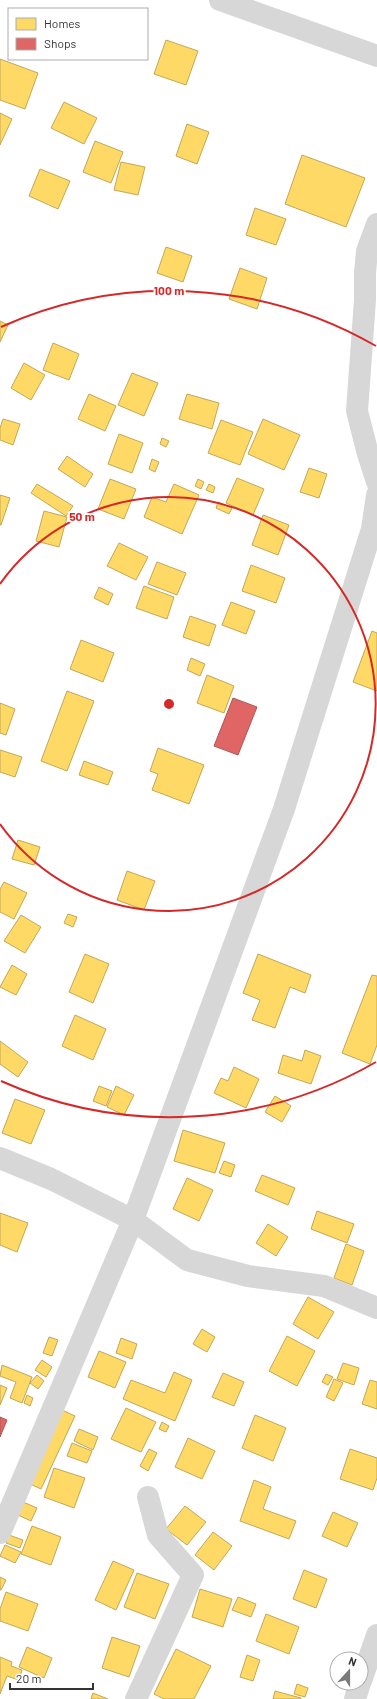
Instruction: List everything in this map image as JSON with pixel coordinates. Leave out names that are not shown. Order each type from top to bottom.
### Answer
[{"type":"street","points":[[220,0],[377,56]]},
{"type":"street","points":[[377,224],[367,251],[357,411],[377,482]]},
{"type":"street","points":[[357,411],[377,424]]},
{"type":"street","points":[[0,1533],[133,1220],[284,809],[374,526],[377,495]]},
{"type":"street","points":[[0,1158],[52,1178],[133,1220],[187,1260],[248,1276],[324,1286],[377,1308]]},
{"type":"street","points":[[136,1699],[193,1575],[158,1535],[148,1497]]},
{"type":"street","points":[[369,1658],[377,1635]]},
{"type":"building: Homes","points":[[166,40],[198,51],[186,85],[154,74]]},
{"type":"building: Homes","points":[[0,59],[38,73],[25,109],[0,100]]},
{"type":"building: Homes","points":[[64,102],[97,118],[84,144],[51,128]]},
{"type":"building: Homes","points":[[0,113],[12,119],[0,145]]},
{"type":"building: Homes","points":[[187,124],[209,132],[197,164],[176,156]]},
{"type":"building: Homes","points":[[95,141],[123,152],[111,183],[83,172]]},
{"type":"building: Homes","points":[[302,155],[365,178],[346,227],[285,204]]},
{"type":"building: Homes","points":[[121,162],[145,167],[138,195],[114,190]]},
{"type":"building: Homes","points":[[40,169],[70,181],[58,209],[29,196]]},
{"type":"building: Homes","points":[[255,208],[286,219],[276,245],[246,235]]},
{"type":"building: Homes","points":[[166,247],[192,256],[183,282],[157,273]]},
{"type":"building: Homes","points":[[240,268],[267,278],[257,309],[229,299]]},
{"type":"building: Homes","points":[[0,321],[8,325],[0,342]]},
{"type":"building: Homes","points":[[53,343],[79,354],[69,380],[43,370]]},
{"type":"building: Homes","points":[[24,363],[45,375],[31,400],[11,388]]},
{"type":"building: Homes","points":[[132,373],[158,383],[144,416],[118,405]]},
{"type":"building: Homes","points":[[89,394],[116,406],[105,431],[78,419]]},
{"type":"building: Homes","points":[[187,394],[219,403],[212,429],[179,419]]},
{"type":"building: Homes","points":[[3,419],[20,424],[13,445],[0,440],[0,428]]},
{"type":"building: Homes","points":[[263,419],[300,435],[284,470],[248,454]]},
{"type":"building: Homes","points":[[221,420],[253,432],[240,465],[208,453]]},
{"type":"building: Homes","points":[[119,434],[143,443],[132,473],[108,464]]},
{"type":"building: Homes","points":[[162,438],[169,441],[166,447],[160,444]]},
{"type":"building: Homes","points":[[67,456],[93,474],[85,487],[58,469]]},
{"type":"building: Homes","points":[[152,459],[159,462],[155,472],[149,469]]},
{"type":"building: Homes","points":[[309,468],[327,474],[319,498],[300,492]]},
{"type":"building: Homes","points":[[237,478],[264,489],[253,515],[226,503]]},
{"type":"building: Homes","points":[[110,479],[136,489],[124,519],[98,509]]},
{"type":"building: Homes","points":[[198,479],[204,482],[201,489],[195,486]]},
{"type":"building: Homes","points":[[37,484],[73,506],[66,516],[31,493]]},
{"type":"building: Homes","points":[[174,484],[199,495],[182,534],[144,517],[152,497],[166,502]]},
{"type":"building: Homes","points":[[209,484],[215,487],[213,493],[206,490]]},
{"type":"building: Homes","points":[[0,495],[10,498],[1,525],[0,525]]},
{"type":"building: Homes","points":[[218,502],[232,508],[229,514],[216,508]]},
{"type":"building: Homes","points":[[44,511],[67,517],[59,547],[36,541]]},
{"type":"building: Homes","points":[[263,515],[289,525],[278,555],[252,545]]},
{"type":"building: Homes","points":[[119,543],[148,557],[136,580],[107,566]]},
{"type":"building: Homes","points":[[157,562],[186,573],[177,595],[148,584]]},
{"type":"building: Homes","points":[[251,565],[285,578],[276,603],[242,591]]},
{"type":"building: Homes","points":[[144,586],[174,597],[167,619],[136,608]]},
{"type":"building: Homes","points":[[99,587],[113,594],[108,605],[94,598]]},
{"type":"building: Homes","points":[[231,602],[255,611],[246,634],[222,625]]},
{"type":"building: Homes","points":[[190,616],[216,625],[209,646],[183,637]]},
{"type":"building: Homes","points":[[372,631],[377,633],[377,691],[353,682]]},
{"type":"building: Homes","points":[[81,640],[114,653],[103,682],[70,669]]},
{"type":"building: Homes","points":[[191,658],[205,664],[200,676],[187,670]]},
{"type":"building: Homes","points":[[207,675],[234,686],[224,713],[197,703]]},
{"type":"building: Homes","points":[[67,691],[94,701],[67,771],[41,761]]},
{"type":"building: Homes","points":[[0,703],[15,709],[6,735],[0,733]]},
{"type":"building: Homes","points":[[158,748],[204,765],[189,804],[152,790],[158,774],[150,771]]},
{"type":"building: Homes","points":[[0,750],[22,757],[15,777],[0,772]]},
{"type":"building: Homes","points":[[84,761],[113,772],[108,785],[79,775]]},
{"type":"building: Homes","points":[[18,840],[40,847],[34,865],[12,859]]},
{"type":"building: Homes","points":[[127,871],[155,881],[144,910],[117,900]]},
{"type":"building: Homes","points":[[4,882],[27,893],[14,919],[0,912],[0,889]]},
{"type":"building: Homes","points":[[68,914],[77,917],[73,927],[64,923]]},
{"type":"building: Homes","points":[[21,915],[41,927],[25,953],[4,941]]},
{"type":"building: Homes","points":[[85,954],[109,964],[93,1003],[69,992]]},
{"type":"building: Homes","points":[[258,954],[311,975],[305,993],[290,987],[275,1028],[252,1020],[260,1000],[243,993]]},
{"type":"building: Homes","points":[[12,965],[27,974],[16,995],[0,987]]},
{"type":"building: Homes","points":[[372,975],[377,976],[377,1045],[370,1064],[342,1053]]},
{"type":"building: Homes","points":[[75,1015],[106,1029],[93,1060],[62,1046]]},
{"type":"building: Homes","points":[[0,1041],[28,1062],[18,1077],[0,1064]]},
{"type":"building: Homes","points":[[305,1050],[321,1056],[311,1084],[278,1073],[283,1055],[302,1061]]},
{"type":"building: Homes","points":[[234,1067],[259,1079],[246,1108],[214,1093],[221,1078],[228,1081]]},
{"type":"building: Homes","points":[[99,1086],[112,1091],[106,1106],[93,1101]]},
{"type":"building: Homes","points":[[116,1086],[134,1095],[124,1115],[107,1107]]},
{"type":"building: Homes","points":[[275,1096],[291,1106],[282,1122],[265,1112]]},
{"type":"building: Homes","points":[[15,1099],[45,1110],[31,1144],[2,1133]]},
{"type":"building: Homes","points":[[183,1130],[225,1143],[215,1173],[174,1161]]},
{"type":"building: Homes","points":[[224,1161],[235,1165],[231,1177],[219,1173]]},
{"type":"building: Homes","points":[[262,1175],[295,1188],[288,1205],[255,1191]]},
{"type":"building: Homes","points":[[187,1178],[213,1190],[199,1221],[173,1209]]},
{"type":"building: Homes","points":[[317,1211],[354,1224],[347,1243],[311,1229]]},
{"type":"building: Homes","points":[[0,1213],[28,1223],[17,1252],[0,1245]]},
{"type":"building: Homes","points":[[268,1224],[288,1237],[276,1256],[256,1243]]},
{"type":"building: Homes","points":[[346,1244],[364,1251],[352,1285],[334,1278]]},
{"type":"building: Homes","points":[[308,1297],[334,1312],[318,1339],[293,1324]]},
{"type":"building: Homes","points":[[202,1329],[215,1337],[207,1352],[193,1344]]},
{"type":"building: Homes","points":[[287,1336],[315,1351],[297,1386],[269,1371]]},
{"type":"building: Homes","points":[[49,1337],[58,1340],[52,1356],[43,1353]]},
{"type":"building: Homes","points":[[121,1338],[137,1344],[132,1359],[116,1353]]},
{"type":"building: Homes","points":[[99,1351],[126,1362],[115,1388],[88,1377]]},
{"type":"building: Homes","points":[[42,1360],[52,1367],[46,1377],[35,1370]]},
{"type":"building: Homes","points":[[343,1363],[359,1368],[354,1385],[337,1379]]},
{"type":"building: Homes","points":[[2,1365],[32,1377],[22,1403],[10,1398],[16,1382],[0,1376]]},
{"type":"building: Homes","points":[[174,1372],[192,1380],[175,1421],[123,1399],[131,1380],[165,1393]]},
{"type":"building: Homes","points":[[223,1373],[244,1382],[234,1406],[212,1397]]},
{"type":"building: Homes","points":[[326,1374],[333,1377],[328,1385],[322,1382]]},
{"type":"building: Homes","points":[[37,1375],[44,1381],[38,1389],[30,1383]]},
{"type":"building: Homes","points":[[334,1379],[343,1383],[334,1401],[326,1397]]},
{"type":"building: Homes","points":[[370,1380],[377,1382],[377,1409],[362,1404]]},
{"type":"building: Homes","points":[[0,1385],[7,1388],[0,1405]]},
{"type":"building: Homes","points":[[27,1395],[33,1398],[30,1406],[24,1403]]},
{"type":"building: Homes","points":[[126,1408],[156,1422],[141,1452],[111,1439]]},
{"type":"building: Homes","points":[[62,1410],[75,1416],[41,1489],[28,1483]]},
{"type":"building: Homes","points":[[255,1415],[286,1428],[273,1461],[242,1448]]},
{"type":"building: Homes","points":[[162,1422],[169,1426],[166,1432],[159,1429]]},
{"type":"building: Homes","points":[[79,1429],[98,1437],[93,1450],[74,1441]]},
{"type":"building: Homes","points":[[188,1438],[215,1451],[202,1479],[175,1467]]},
{"type":"building: Homes","points":[[72,1443],[92,1451],[87,1463],[67,1456]]},
{"type":"building: Homes","points":[[149,1449],[157,1453],[148,1471],[140,1466]]},
{"type":"building: Homes","points":[[350,1449],[377,1458],[377,1478],[373,1490],[340,1479]]},
{"type":"building: Homes","points":[[54,1468],[85,1478],[74,1508],[44,1497]]},
{"type":"building: Homes","points":[[254,1480],[271,1487],[263,1509],[296,1521],[289,1539],[240,1521]]},
{"type":"building: Homes","points":[[23,1502],[37,1508],[31,1521],[18,1515]]},
{"type":"building: Homes","points":[[185,1506],[206,1522],[187,1545],[166,1529]]},
{"type":"building: Homes","points":[[333,1512],[358,1523],[347,1547],[322,1536]]},
{"type":"building: Homes","points":[[32,1526],[61,1537],[51,1565],[21,1554]]},
{"type":"building: Homes","points":[[213,1532],[232,1546],[214,1570],[195,1555]]},
{"type":"building: Homes","points":[[9,1535],[23,1540],[20,1548],[6,1543]]},
{"type":"building: Homes","points":[[5,1545],[21,1552],[15,1563],[0,1556]]},
{"type":"building: Homes","points":[[113,1561],[134,1570],[116,1610],[95,1600]]},
{"type":"building: Homes","points":[[304,1570],[327,1579],[316,1608],[293,1599]]},
{"type":"building: Homes","points":[[137,1573],[169,1584],[155,1619],[124,1607]]},
{"type":"building: Homes","points":[[0,1577],[6,1580],[1,1590],[0,1590]]},
{"type":"building: Homes","points":[[200,1589],[232,1599],[223,1627],[192,1617]]},
{"type":"building: Homes","points":[[6,1592],[38,1604],[28,1631],[0,1621],[0,1609]]},
{"type":"building: Homes","points":[[238,1597],[256,1604],[251,1617],[232,1610]]},
{"type":"building: Homes","points":[[266,1614],[299,1627],[289,1654],[256,1641]]},
{"type":"building: Homes","points":[[112,1637],[140,1646],[129,1677],[102,1668]]},
{"type":"building: Homes","points":[[27,1647],[52,1658],[44,1678],[19,1667]]},
{"type":"building: Homes","points":[[176,1649],[211,1666],[194,1699],[164,1699],[154,1694]]},
{"type":"building: Homes","points":[[247,1655],[260,1660],[253,1681],[240,1677]]},
{"type":"building: Homes","points":[[0,1657],[12,1662],[11,1666],[22,1670],[19,1680],[7,1676],[0,1694]]},
{"type":"building: Homes","points":[[297,1684],[308,1688],[305,1697],[294,1694]]},
{"type":"building: Homes","points":[[275,1691],[301,1698],[301,1699],[273,1699]]},
{"type":"building: Homes","points":[[93,1693],[108,1699],[91,1699]]},
{"type":"building: Shops","points":[[233,698],[257,707],[238,755],[214,746]]},
{"type":"building: Shops","points":[[0,1417],[7,1420],[0,1437]]}]
